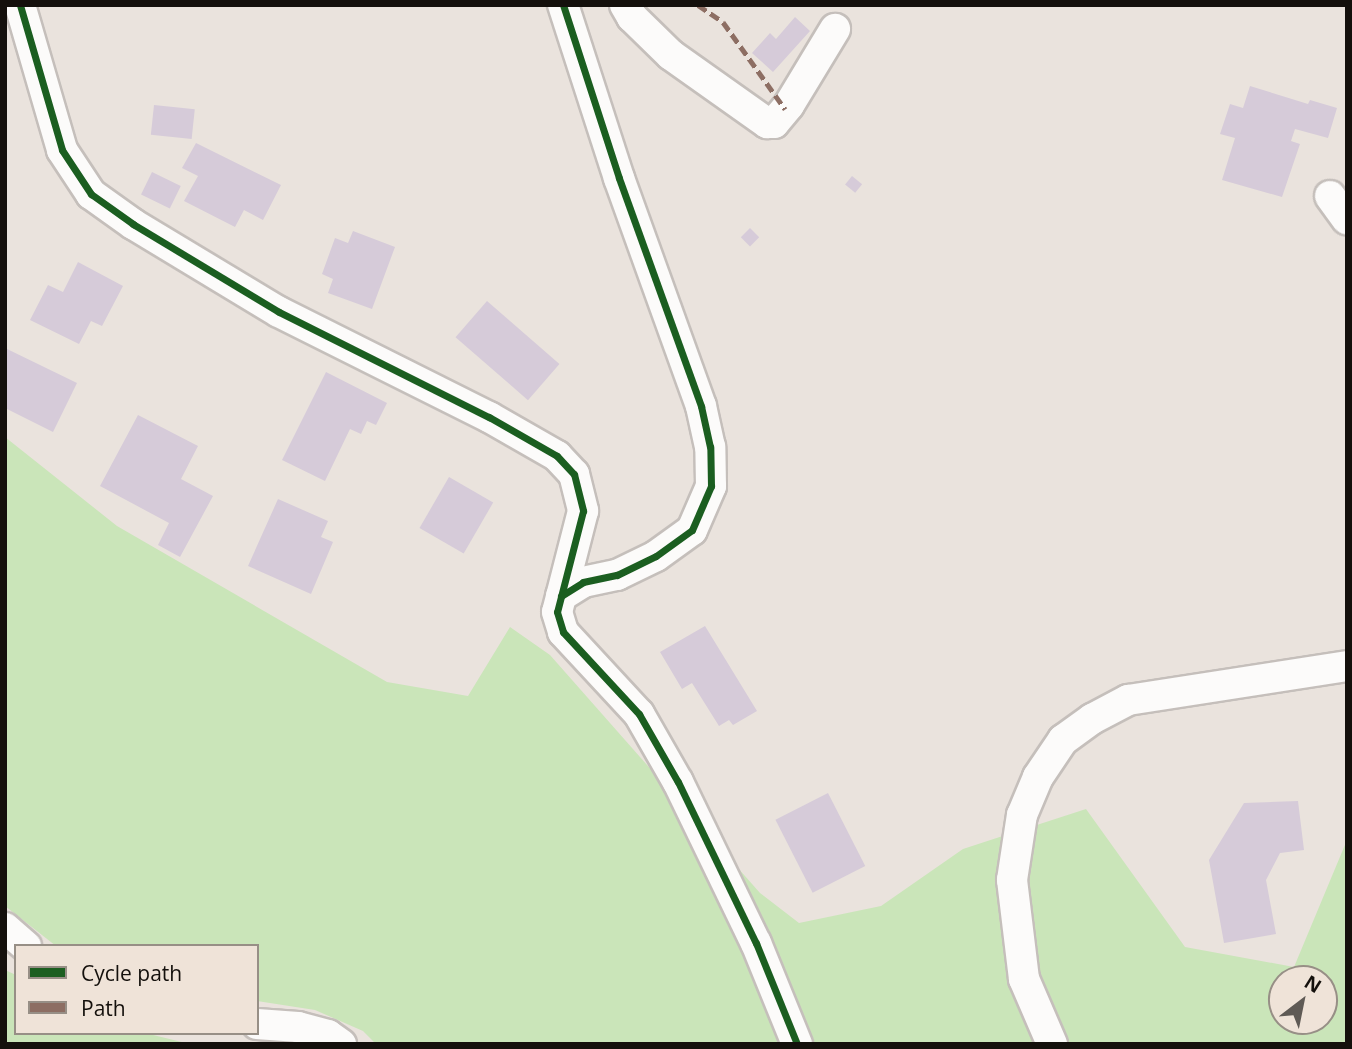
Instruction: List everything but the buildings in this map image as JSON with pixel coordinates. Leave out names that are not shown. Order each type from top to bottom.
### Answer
[{"type":"street","points":[[20,5],[62,150],[91,194],[132,224],[279,312],[489,416],[566,465],[580,486],[583,511],[557,612],[564,632],[639,714],[678,782],[756,943],[797,1044]]},
{"type":"street","points":[[561,596],[583,582],[617,575],[656,556],[692,530],[710,486],[710,447],[702,406],[619,178],[563,5]]},
{"type":"street","points":[[625,5],[632,17],[671,55],[767,123],[774,123],[789,105],[835,29]]},
{"type":"street","points":[[1052,1044],[1024,979],[1012,880],[1022,815],[1038,777],[1063,740],[1092,719],[1128,700],[1347,666]]},
{"type":"street","points":[[5,928],[24,944]]},
{"type":"street","points":[[259,1024],[298,1027],[328,1035],[341,1044]]},
{"type":"green space","points":[[5,437],[117,526],[387,682],[468,696],[510,627],[550,655],[760,893],[799,923],[881,906],[963,849],[1086,809],[1185,947],[1283,965],[1268,965],[1268,1035],[1338,1035],[1338,965],[1295,965],[1347,840],[1347,1044],[376,1044],[363,1031],[315,1010],[259,1001],[259,944],[53,944],[5,906]]},
{"type":"green space","points":[[5,970],[14,974],[14,1035],[153,1035],[190,1044],[5,1044]]},
{"type":"marked path","points":[[698,5],[723,22],[785,109]]},
{"type":"cycle path","points":[[20,5],[62,150],[91,194],[133,224],[279,312],[489,417],[557,456],[574,474],[583,511],[557,612],[563,632],[639,714],[678,782],[756,943],[797,1044]]},
{"type":"cycle path","points":[[561,596],[583,582],[617,575],[656,556],[692,530],[711,486],[710,447],[701,406],[619,178],[563,5]]}]
